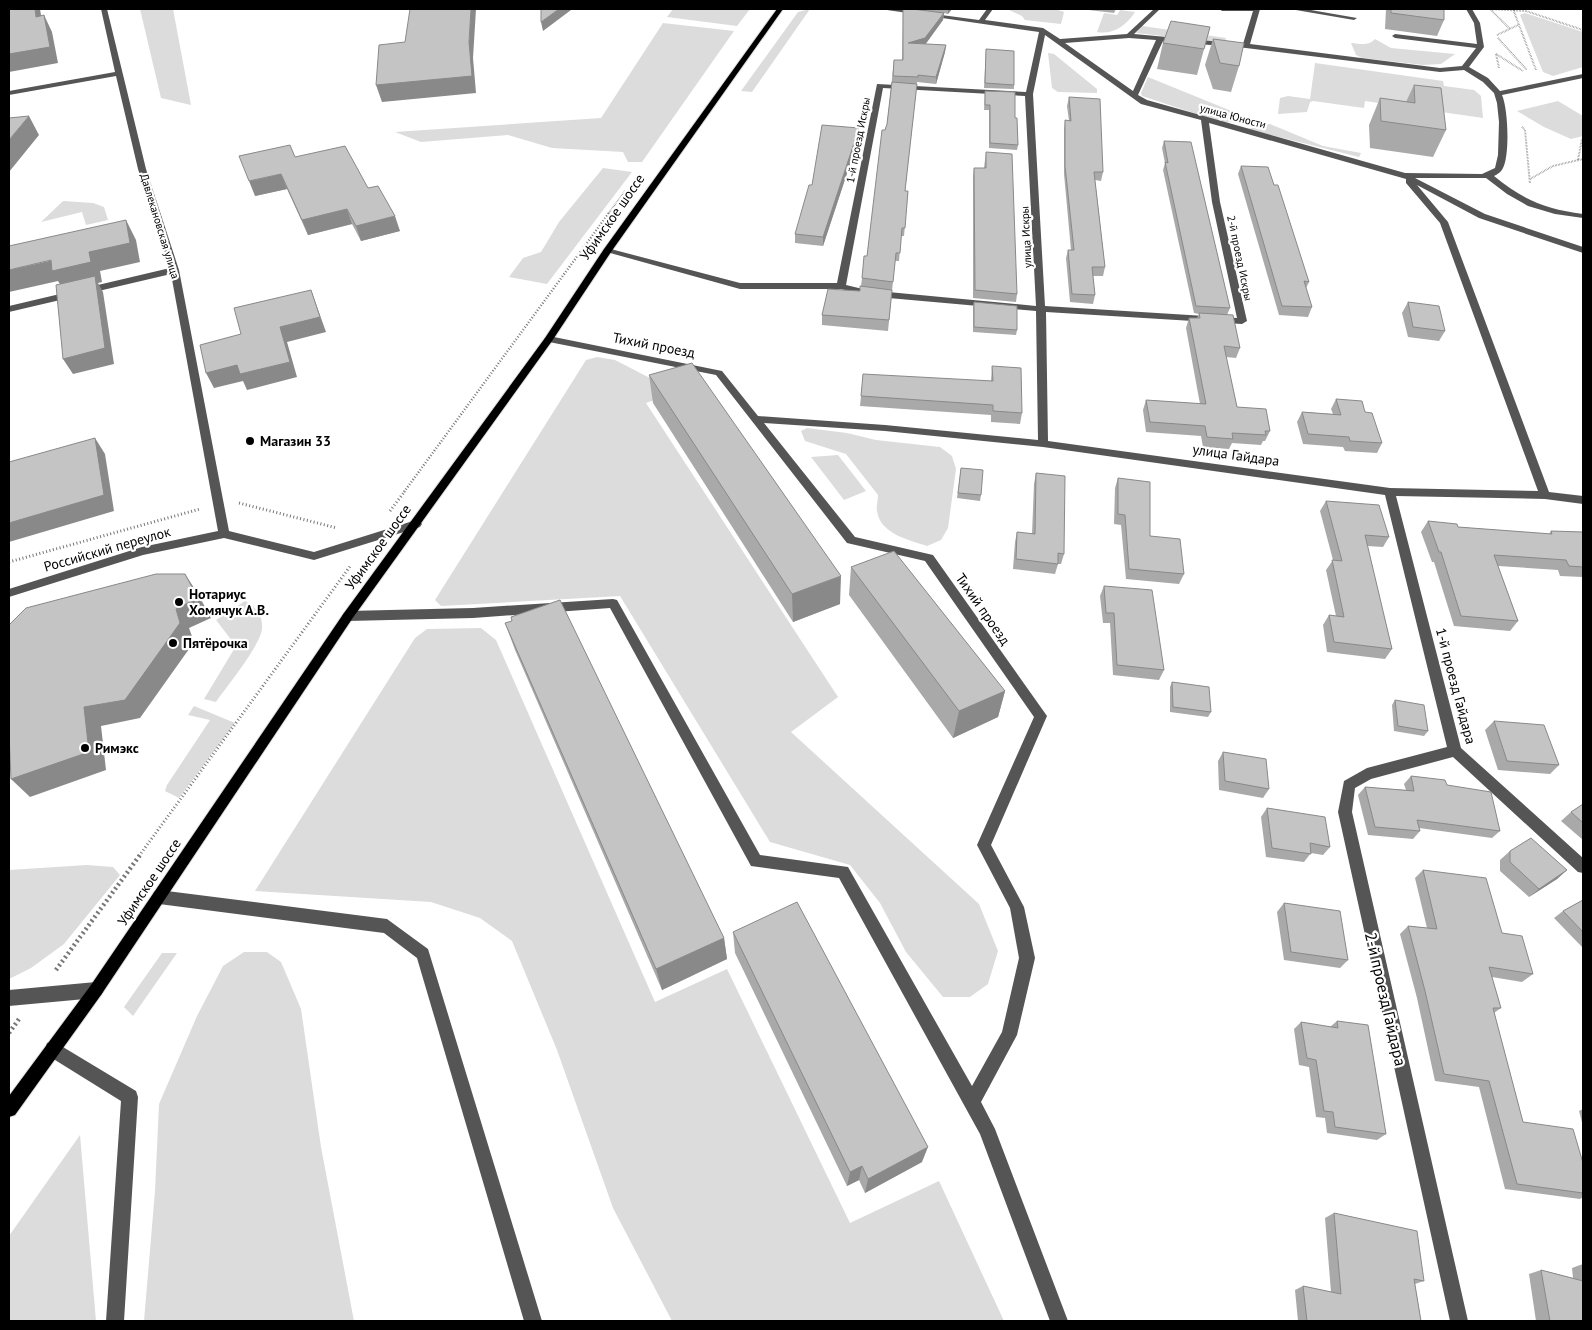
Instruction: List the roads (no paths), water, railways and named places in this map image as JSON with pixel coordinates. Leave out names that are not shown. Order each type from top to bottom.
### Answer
[{"type":"main road","name":"Уфимское шоссе","points":[[9,1109],[96,990],[348,616],[549,339],[607,251],[780,9]]},
{"type":"street","name":"Давлекановская улица","points":[[104,9],[142,169],[175,270],[224,534]]},
{"type":"street","points":[[882,9],[1043,30]]},
{"type":"street","points":[[982,21],[990,9]]},
{"type":"street","points":[[1129,36],[1157,9]]},
{"type":"street","points":[[1222,9],[1257,9],[1246,46]]},
{"type":"street","points":[[1293,9],[1354,18]]},
{"type":"street","points":[[1469,9],[1477,23],[1481,47]]},
{"type":"street","name":"улица Юности","points":[[1043,30],[1144,102],[1404,175],[1482,216],[1583,250]]},
{"type":"street","name":"улица Искры","points":[[1043,30],[1029,94],[1041,309],[1043,444]]},
{"type":"street","points":[[1058,42],[1129,36],[1246,46],[1440,70],[1465,68],[1484,78],[1500,100],[1503,157],[1499,169],[1488,175],[1404,175]]},
{"type":"street","points":[[1395,36],[1481,47]]},
{"type":"street","points":[[1134,96],[1160,39]]},
{"type":"street","points":[[1465,68],[1466,64],[1481,47]]},
{"type":"street","points":[[9,93],[119,73]]},
{"type":"street","points":[[1497,94],[1583,76]]},
{"type":"street","name":"1-й проезд Искры","points":[[840,286],[880,86],[1029,94]]},
{"type":"street","name":"2-й проезд Искры","points":[[1041,309],[1242,321],[1216,202],[1205,120]]},
{"type":"street","points":[[1404,175],[1444,222],[1545,495]]},
{"type":"street","points":[[1488,175],[1505,191],[1528,204],[1546,210],[1583,216]]},
{"type":"street","points":[[607,251],[740,286],[840,286],[866,293],[1041,309]]},
{"type":"street","points":[[9,309],[175,270]]},
{"type":"street","name":"Тихий проезд","points":[[549,339],[718,373],[850,540],[929,558],[1041,716],[984,845],[1017,906],[1027,958],[1009,1035],[972,1102]]},
{"type":"street","name":"улица Гайдара","points":[[755,419],[885,428],[1043,444],[1390,492],[1545,495],[1583,500]]},
{"type":"street","name":"1-й проезд Гайдара","points":[[1390,492],[1455,751],[1583,867]]},
{"type":"street","name":"Российский переулок","points":[[9,593],[142,552],[224,534],[314,556],[416,524]]},
{"type":"street","points":[[348,616],[473,613],[613,603],[756,861],[843,872],[987,1129],[1059,1321]]},
{"type":"street","name":"2-й проезд Гайдара","points":[[1455,751],[1367,774],[1349,786],[1345,812],[1459,1321]]},
{"type":"street","points":[[159,897],[387,926],[423,954],[532,1321]]},
{"type":"street","points":[[9,998],[96,990]]},
{"type":"street","points":[[54,1049],[130,1097],[115,1321]]},
{"type":"place","name":"Магазин 33","points":[[250,441]]},
{"type":"place","name":"Нотариус Хомячук А.В.","points":[[179,602]]},
{"type":"place","name":"Пятёрочка","points":[[173,643]]},
{"type":"place","name":"Римэкс","points":[[85,748]]}]
